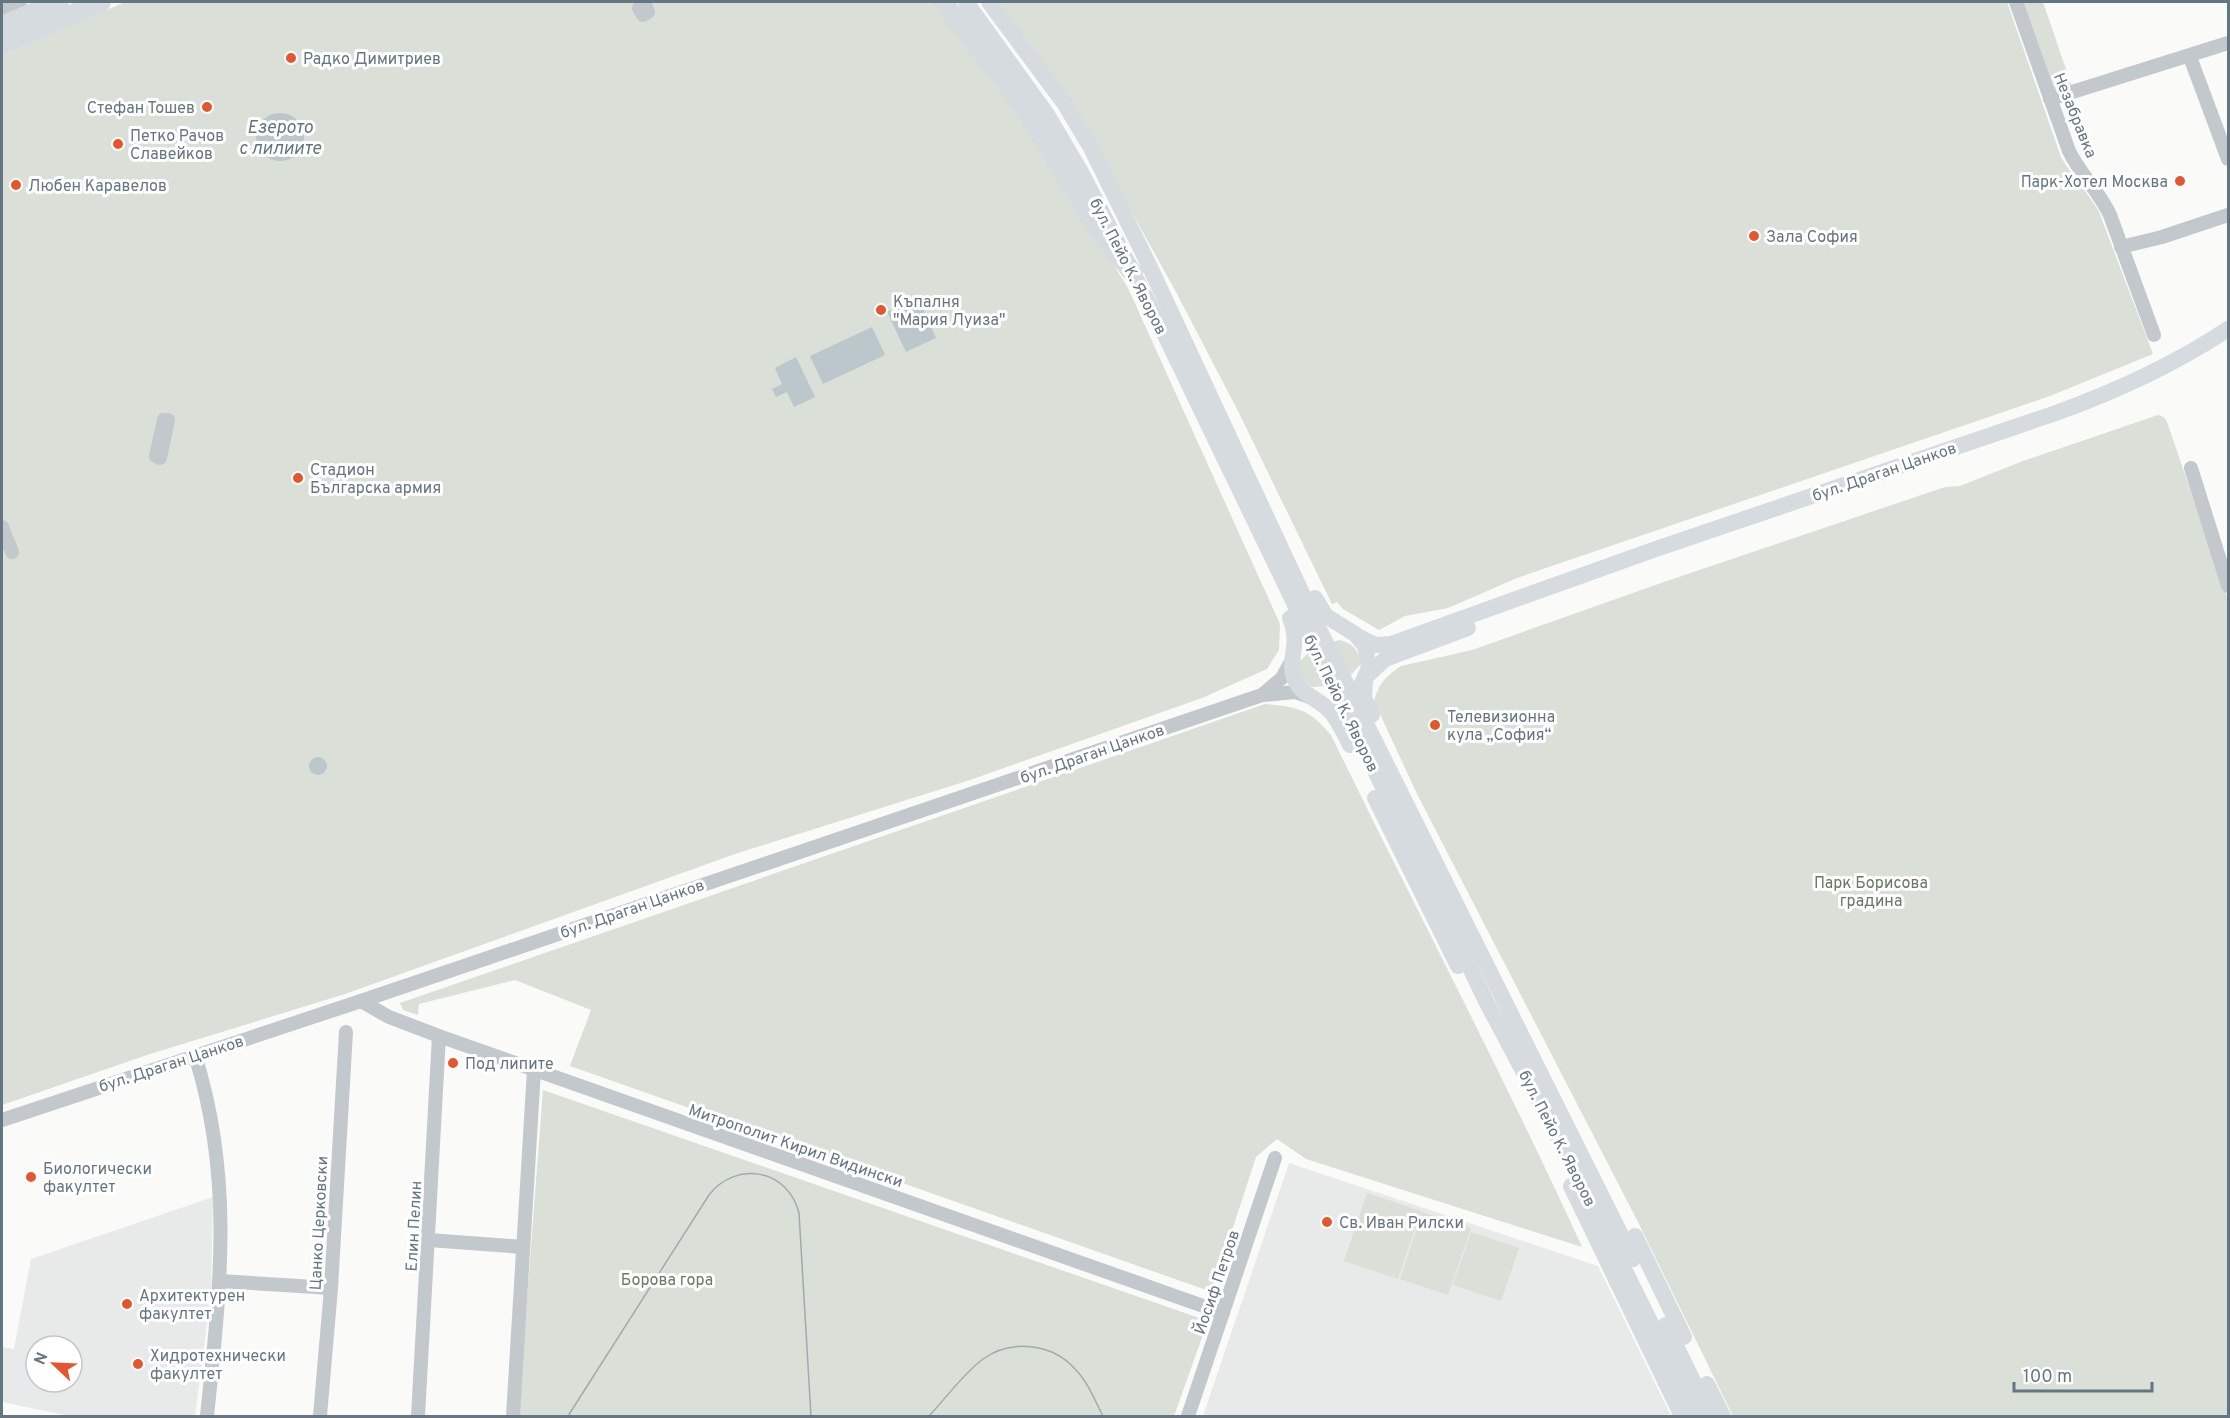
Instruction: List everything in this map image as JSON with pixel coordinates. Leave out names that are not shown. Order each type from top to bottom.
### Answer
[{"type":"highway","points":[[2,26],[59,2]]},
{"type":"highway","points":[[2,45],[101,2]]},
{"type":"highway","points":[[943,2],[1025,108],[1096,226],[1133,273]]},
{"type":"main road","name":"бул. Пейо К. Яворов","points":[[966,2],[1048,116],[1133,273],[1172,332]]},
{"type":"main road","name":"бул. Пейо К. Яворов","points":[[989,2],[1064,103],[1091,148],[1172,332],[1486,1001],[1569,1142],[1697,1413]]},
{"type":"main road","name":"бул. Драган Цанков","points":[[1352,633],[1375,645],[1391,644],[2100,397],[2163,369],[2229,329]]},
{"type":"main road","points":[[1172,332],[1196,351],[1233,421],[1320,607],[1329,619],[1352,633],[1368,653],[1363,683],[1364,698],[1723,1416]]},
{"type":"main road","points":[[1172,332],[1172,364],[1217,467],[1291,619],[1297,638],[1296,680],[1314,699],[1332,713],[1348,742],[1444,940],[1512,1063],[1617,1282],[1697,1413]]},
{"type":"main road","name":"бул. Драган Цанков","points":[[1363,683],[1385,659],[1474,625],[1532,594]]},
{"type":"main road","points":[[1297,648],[1325,626],[1352,633]]},
{"type":"main road","points":[[1314,699],[1334,703],[1363,683]]},
{"type":"main road","points":[[1538,1050],[1617,1282]]},
{"type":"main road","points":[[1512,1063],[1569,1142],[1651,1268]]},
{"type":"street","points":[[2,9],[20,2]]},
{"type":"street","name":"Незабравка","points":[[2016,2],[2069,151],[2075,163],[2101,196],[2154,335]]},
{"type":"street","points":[[2050,99],[2229,44]]},
{"type":"street","points":[[2190,57],[2229,159]]},
{"type":"street","points":[[2121,247],[2162,237],[2229,215]]},
{"type":"street","points":[[2191,468],[2229,586]]},
{"type":"street","points":[[2,527],[12,552]]},
{"type":"street","name":"бул. Драган Цанков","points":[[1262,695],[1286,674],[1297,648]]},
{"type":"street","name":"бул. Драган Цанков","points":[[2,1120],[361,1001],[1262,695],[1295,692],[1314,699]]},
{"type":"street","name":"Митрополит Кирил Видински","points":[[361,1001],[389,1017],[439,1036],[1223,1312]]},
{"type":"street","name":"Цанко Церковски","points":[[320,1416],[331,1288],[345,1032]]},
{"type":"street","name":"Елин Пелин","points":[[418,1416],[439,1036]]},
{"type":"street","points":[[195,1055],[210,1107],[218,1161],[222,1212],[220,1281],[207,1416]]},
{"type":"street","points":[[513,1416],[534,1070]]},
{"type":"street","name":"Йосиф Петров","points":[[1188,1416],[1275,1158]]},
{"type":"street","points":[[429,1240],[523,1247]]},
{"type":"street","points":[[220,1281],[331,1288]]},
{"type":"shaded area","points":[[1289,1163],[1598,1266],[1671,1416],[1203,1416]]},
{"type":"shaded area","points":[[213,1197],[211,1293],[195,1416],[69,1416],[2,1402],[2,1347],[14,1349],[31,1259]]},
{"type":"green space","points":[[125,2],[936,2],[1027,124],[1128,288],[1280,624],[1279,650],[1267,669],[1202,698],[970,780],[735,854],[345,994],[150,1054],[2,1105],[2,56]]},
{"type":"green space","points":[[997,2],[2007,2],[2061,157],[2099,212],[2153,354],[2050,396],[1517,578],[1448,608],[1405,616],[1379,630],[1343,609],[1337,602],[1332,604],[1238,411],[1176,292],[1065,92]]},
{"type":"green space","points":[[2022,2],[2043,2],[2072,87],[2053,94]]},
{"type":"green space","name":"Парк Борисова градина","points":[[2158,415],[2164,417],[2167,422],[2228,599],[2228,1416],[1733,1416],[1637,1220],[1417,794],[1374,701],[1378,690],[1387,677],[1401,666],[1472,650],[1945,487],[1960,486],[2023,461]]},
{"type":"green space","points":[[1339,640],[1352,646],[1359,656],[1360,665],[1349,677],[1333,642]]},
{"type":"green space","points":[[1310,651],[1326,686],[1312,687],[1301,678],[1298,663]]},
{"type":"green space","points":[[1265,704],[1286,706],[1302,711],[1316,720],[1331,735],[1521,1118],[1582,1247],[1306,1159],[1277,1139],[1256,1157],[1212,1292],[570,1066],[591,1010],[515,980],[419,1004],[418,1015],[403,1010],[400,1003]]},
{"type":"green space","name":"Борова гора","points":[[543,1090],[1208,1321],[1174,1416],[518,1416]]},
{"type":"green space","points":[[1367,1193],[1421,1211],[1398,1279],[1344,1261]]},
{"type":"green space","points":[[1422,1212],[1471,1228],[1448,1295],[1400,1279]]},
{"type":"green space","points":[[1471,1232],[1519,1248],[1501,1301],[1453,1285]]},
{"type":"water","name":"Езерото с лилиите","points":[[275,113],[285,113],[297,120],[304,132],[304,142],[297,154],[285,161],[275,161],[260,150],[256,142],[256,132],[267,117]]},
{"type":"water","points":[[918,298],[936,338],[906,352],[887,312]]},
{"type":"water","points":[[872,327],[885,355],[823,384],[810,356]]},
{"type":"water","points":[[796,357],[815,397],[794,407],[787,392],[776,397],[772,389],[782,384],[775,368]]},
{"type":"water","points":[[318,757],[324,760],[327,766],[324,772],[318,775],[312,772],[309,766],[312,760]]},
{"type":"tram line","points":[[568,1416],[709,1195],[720,1184],[733,1177],[746,1174],[760,1174],[784,1187],[793,1198],[799,1213],[811,1416]]},
{"type":"tram line","points":[[929,1416],[983,1359],[1006,1348],[1018,1347],[1043,1349],[1066,1360],[1084,1380],[1103,1416]]},
{"type":"place","name":"Радко Димитриев","points":[[291,58]]},
{"type":"place","name":"Стефан Тошев","points":[[207,107]]},
{"type":"place","name":"Петко Рачов Славейков","points":[[118,144]]},
{"type":"place","name":"Парк-Хотел Москва","points":[[2180,181]]},
{"type":"place","name":"Любен Каравелов","points":[[16,185]]},
{"type":"place","name":"Зала София","points":[[1754,236]]},
{"type":"place","name":"Къпалня \"Мария Луиза\"","points":[[881,310]]},
{"type":"place","name":"Стадион Българска армия","points":[[298,478]]},
{"type":"place","name":"Телевизионна кула „София“","points":[[1435,725]]},
{"type":"place","name":"Под липите","points":[[453,1063]]},
{"type":"place","name":"Биологически факултет","points":[[31,1177]]},
{"type":"place","name":"Св. Иван Рилски","points":[[1327,1222]]},
{"type":"place","name":"Архитектурен факултет","points":[[127,1304]]},
{"type":"place","name":"Хидротехнически факултет","points":[[138,1364]]}]
